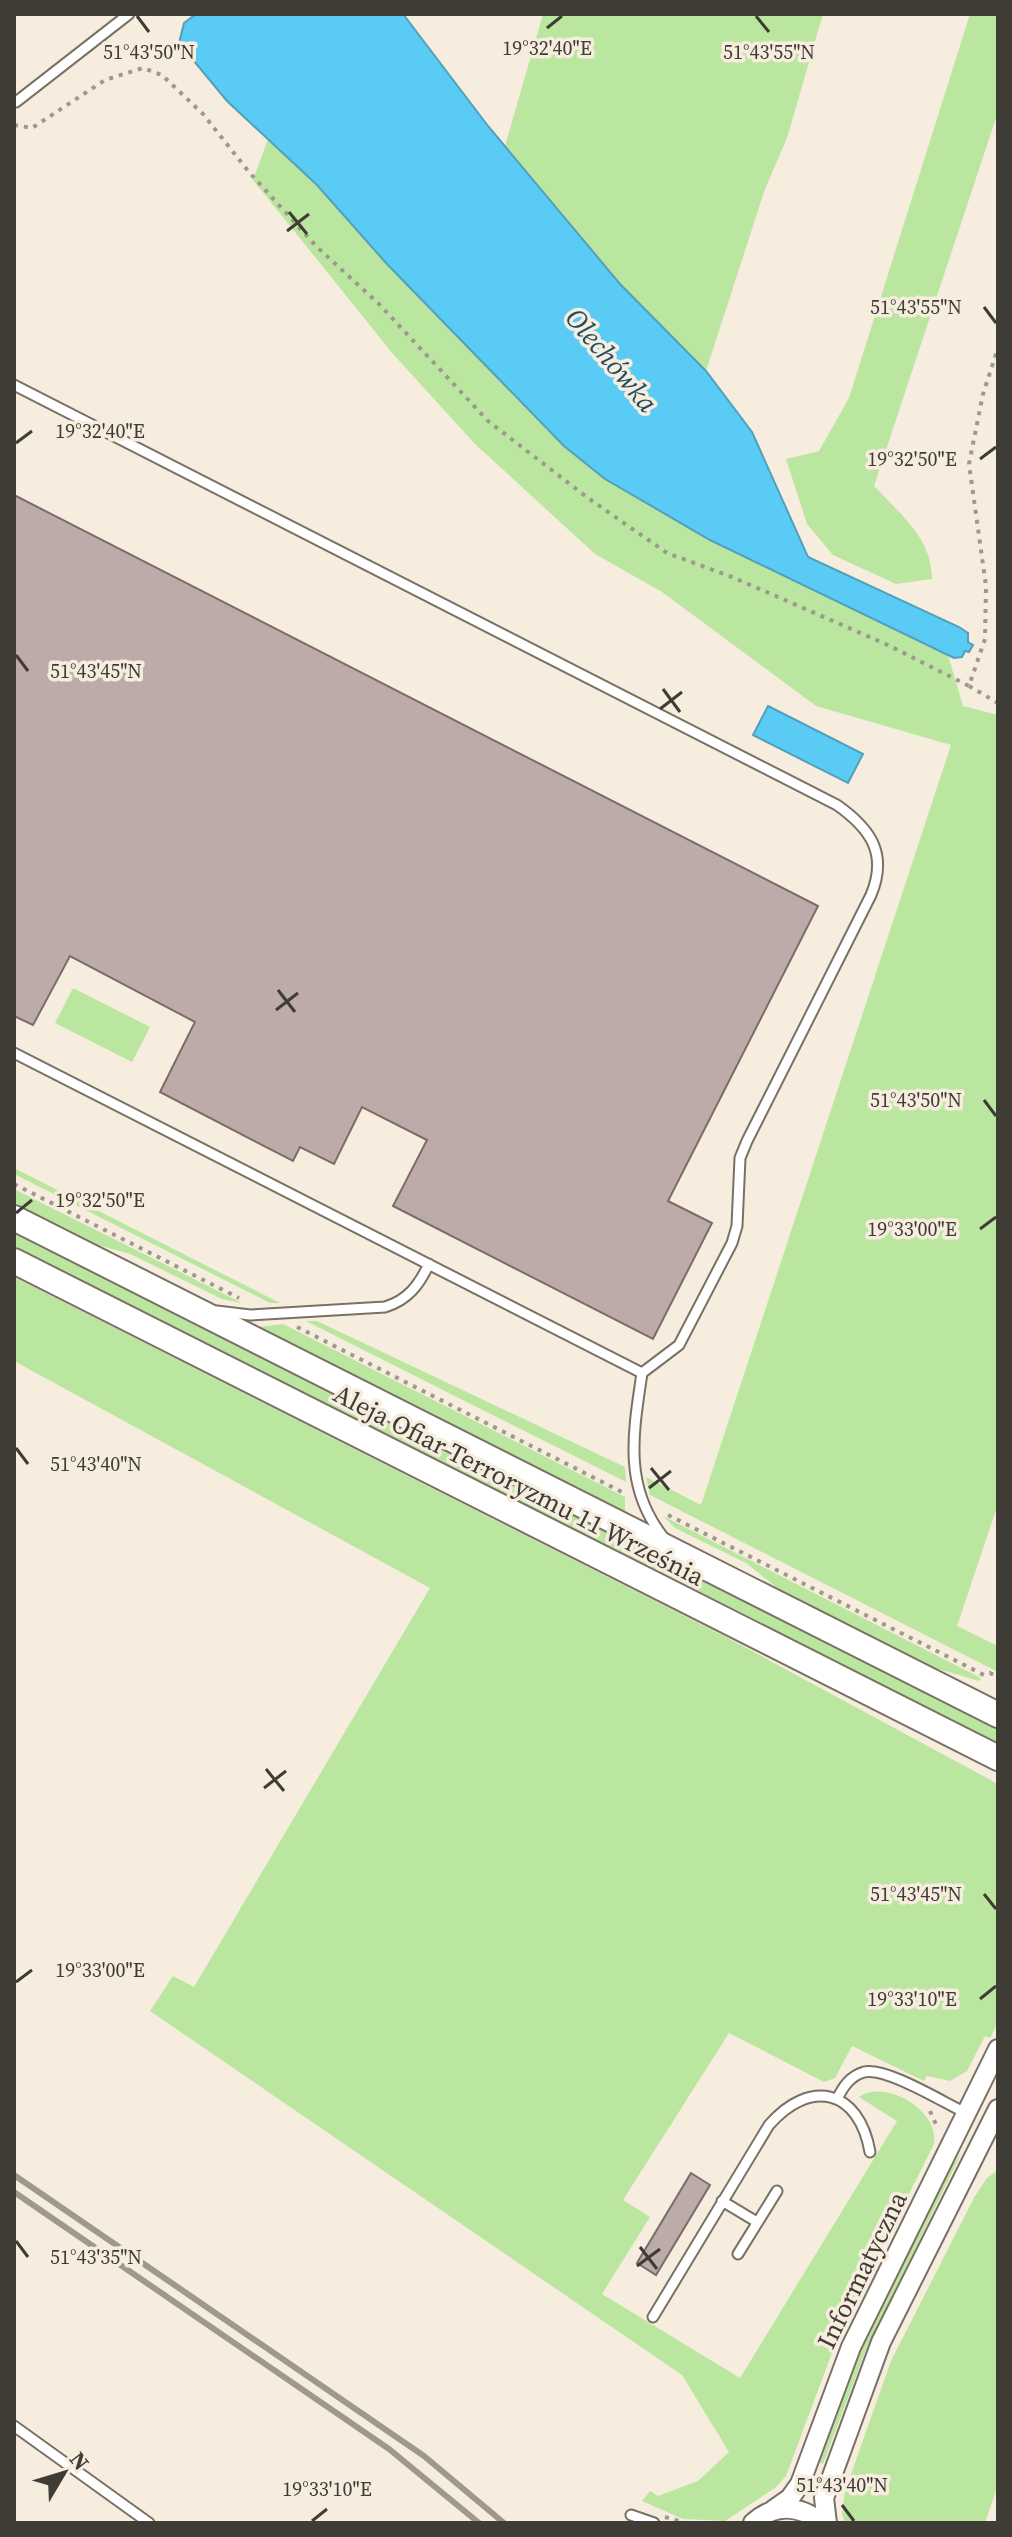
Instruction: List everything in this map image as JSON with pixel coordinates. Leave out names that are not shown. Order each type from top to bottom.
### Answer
[{"type":"street","name":"Aleja Ofiar Terroryzmu 11 Września","points":[[14,1218],[998,1715]]},
{"type":"street","name":"Aleja Ofiar Terroryzmu 11 Września","points":[[14,1261],[998,1758]]},
{"type":"street","name":"Informatyczna","points":[[753,2523],[790,2498],[800,2484],[851,2347],[998,2049]]},
{"type":"street","points":[[966,2113],[995,2124]]},
{"type":"street","name":"Informatyczna","points":[[824,2523],[824,2498],[876,2353],[995,2124]]},
{"type":"street","points":[[773,2510],[794,2508],[824,2523]]},
{"type":"lane","points":[[16,102],[129,14]]},
{"type":"lane","points":[[14,385],[837,805],[864,827],[875,842],[879,860],[871,895],[740,1158],[737,1226],[732,1243],[679,1345],[642,1373],[636,1419],[635,1472],[646,1515],[677,1553]]},
{"type":"lane","points":[[14,1053],[642,1373]]},
{"type":"lane","points":[[190,1308],[270,1313],[398,1303],[412,1292],[429,1264]]},
{"type":"lane","points":[[837,2099],[846,2082],[865,2072],[889,2075],[966,2113]]},
{"type":"lane","points":[[653,2317],[769,2125],[783,2109],[798,2099],[818,2094],[837,2099],[854,2111],[866,2131],[870,2152]]},
{"type":"lane","points":[[738,2254],[777,2191]]},
{"type":"lane","points":[[722,2201],[757,2222]]},
{"type":"lane","points":[[14,2426],[149,2523]]},
{"type":"lane","points":[[638,2523],[631,2515],[654,2523]]},
{"type":"path","points":[[14,125],[25,129],[41,124],[105,80],[127,71],[143,68],[162,75],[203,114],[249,172],[317,247],[379,304],[488,421],[588,498],[667,553],[732,577],[888,645],[998,703]]},
{"type":"path","points":[[969,686],[985,639],[986,586],[969,464],[983,394],[998,348]]},
{"type":"path","points":[[14,1184],[984,1675],[990,1673],[998,1677]]},
{"type":"green space","points":[[543,14],[823,14],[787,138],[765,189],[706,371],[620,284],[505,146]]},
{"type":"green space","points":[[970,14],[998,14],[998,112],[874,486],[913,528],[931,564],[932,579],[896,584],[833,555],[807,524],[786,459],[819,451],[849,398]]},
{"type":"green space","points":[[268,139],[317,185],[386,263],[564,446],[605,479],[710,540],[948,655],[963,706],[998,715],[998,1504],[957,1626],[998,1646],[998,1672],[650,1495],[646,1477],[701,1505],[951,745],[816,706],[662,592],[595,554],[475,444],[393,354],[253,180]]},
{"type":"green space","points":[[73,988],[150,1027],[132,1062],[55,1023]]},
{"type":"green space","points":[[14,1168],[280,1303],[270,1303],[14,1174]]},
{"type":"green space","points":[[14,1189],[242,1303],[222,1299],[130,1254],[94,1244],[14,1204]]},
{"type":"green space","points":[[14,1231],[998,1728],[998,1746],[14,1248]]},
{"type":"green space","points":[[14,1277],[724,1636],[998,1784],[998,2022],[990,2038],[985,2036],[967,2071],[950,2081],[927,2076],[924,2081],[852,2046],[835,2078],[824,2082],[729,2033],[623,2200],[650,2217],[602,2294],[740,2378],[897,2121],[859,2097],[870,2092],[883,2092],[909,2101],[929,2120],[934,2132],[934,2144],[839,2334],[786,2476],[775,2488],[725,2521],[683,2519],[642,2501],[650,2491],[658,2496],[698,2481],[729,2452],[682,2375],[150,2011],[173,1976],[194,1987],[430,1588],[14,1361]]},
{"type":"green space","points":[[306,1321],[317,1321],[625,1467],[626,1482]]},
{"type":"green space","points":[[283,1324],[625,1497],[625,1511],[257,1327]]},
{"type":"green space","points":[[663,1516],[981,1678],[979,1681],[935,1668],[784,1593],[746,1563],[675,1528]]},
{"type":"green space","points":[[961,2154],[866,2350],[823,2464],[818,2462],[861,2347],[950,2168]]},
{"type":"green space","points":[[998,2170],[998,2485],[985,2523],[845,2523],[842,2513],[845,2491],[891,2361],[975,2196],[987,2178]]},
{"type":"water","name":"Olechówka","points":[[196,14],[403,14],[488,126],[620,284],[706,371],[752,432],[808,557],[959,627],[968,633],[968,642],[973,645],[969,652],[965,651],[962,657],[954,658],[710,540],[605,479],[564,446],[386,263],[317,185],[227,101],[179,43],[184,23]]},
{"type":"water","points":[[768,706],[863,754],[848,783],[753,735]]},
{"type":"building","points":[[14,495],[818,906],[668,1201],[712,1223],[653,1339],[393,1206],[427,1140],[362,1107],[334,1164],[300,1147],[293,1161],[160,1092],[195,1022],[70,956],[33,1025],[14,1016]]},
{"type":"building","points":[[691,2173],[710,2185],[656,2275],[637,2263]]},
{"type":"railway","points":[[14,2175],[424,2456],[504,2523]]},
{"type":"railway","points":[[14,2192],[389,2449],[479,2523]]}]
